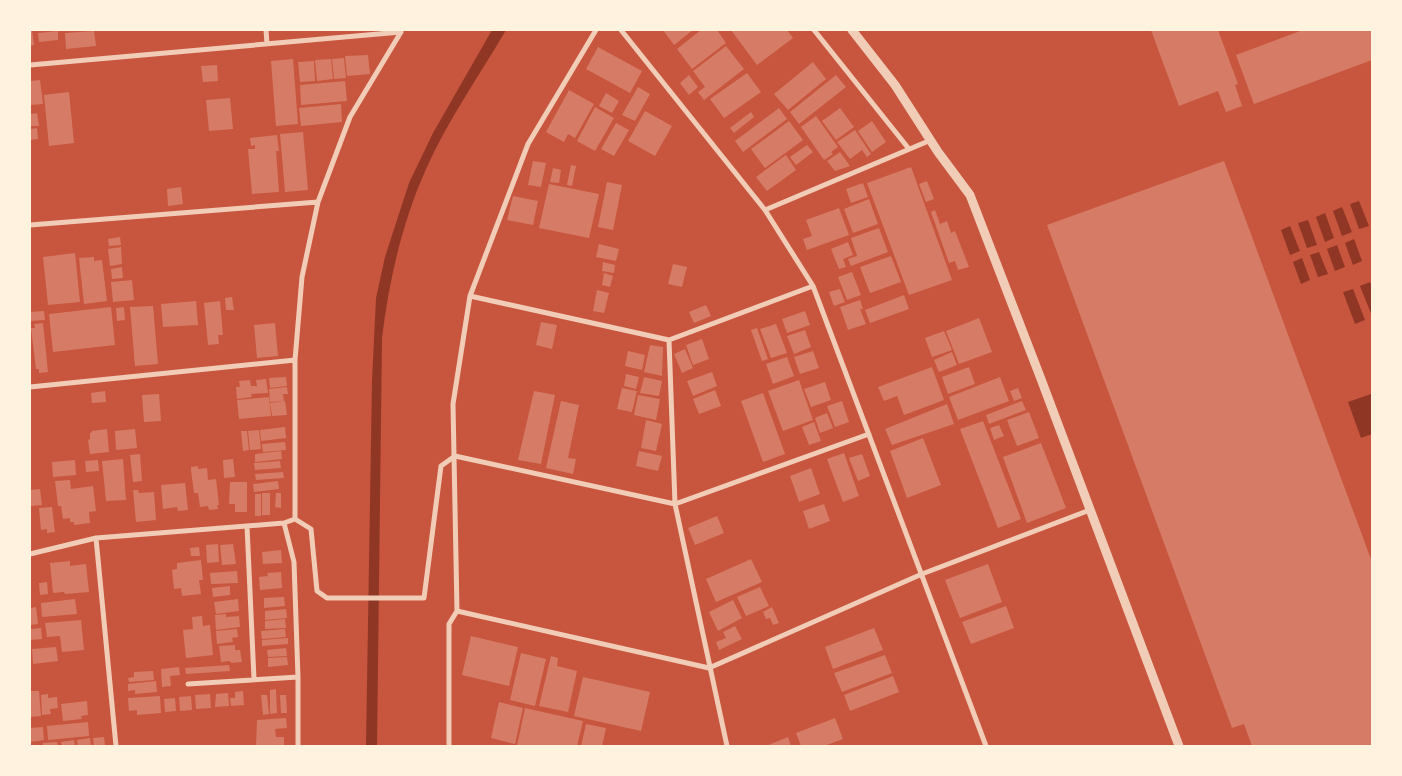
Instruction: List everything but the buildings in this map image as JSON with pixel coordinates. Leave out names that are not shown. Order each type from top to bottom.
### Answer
[{"type":"street","points":[[266,30],[267,44]]},
{"type":"street","points":[[449,746],[449,624],[457,611],[453,404],[470,296],[528,144],[596,30]]},
{"type":"street","points":[[621,30],[765,210],[813,286],[986,746]]},
{"type":"street","points":[[814,30],[909,149]]},
{"type":"street","points":[[852,30],[895,85],[931,140],[970,194],[1179,746]]},
{"type":"street","points":[[30,65],[401,32],[350,116],[318,202],[302,277],[294,360],[294,519]]},
{"type":"street","points":[[765,210],[931,140]]},
{"type":"street","points":[[30,225],[318,202]]},
{"type":"street","points":[[470,296],[669,340],[813,286]]},
{"type":"street","points":[[669,340],[674,504],[727,746]]},
{"type":"street","points":[[30,382],[30,387],[294,360]]},
{"type":"street","points":[[294,519],[311,529],[317,591],[327,598],[424,598],[441,466],[455,456],[674,504],[869,434]]},
{"type":"street","points":[[457,611],[709,668],[922,574],[1090,510]]},
{"type":"street","points":[[30,554],[96,538],[284,523],[294,519]]},
{"type":"street","points":[[284,523],[294,562],[298,746]]},
{"type":"street","points":[[246,526],[254,680]]},
{"type":"street","points":[[96,538],[116,746]]},
{"type":"street","points":[[188,684],[298,677]]},
{"type":"shaded area","points":[[492,30],[506,30],[454,116],[426,169],[403,231],[388,295],[382,338],[377,746],[366,746],[372,381],[376,298],[385,257],[409,183],[433,133]]},
{"type":"shaded area","points":[[1359,201],[1369,226],[1359,229],[1350,204]]},
{"type":"shaded area","points":[[1342,207],[1352,232],[1342,236],[1333,211]]},
{"type":"shaded area","points":[[1325,213],[1334,238],[1325,242],[1316,217]]},
{"type":"shaded area","points":[[1308,220],[1317,245],[1307,248],[1298,223]]},
{"type":"shaded area","points":[[1290,226],[1300,251],[1290,255],[1281,230]]},
{"type":"shaded area","points":[[1354,239],[1362,261],[1353,265],[1345,243]]},
{"type":"shaded area","points":[[1337,245],[1345,267],[1335,271],[1327,249]]},
{"type":"shaded area","points":[[1319,252],[1328,274],[1318,277],[1310,255]]},
{"type":"shaded area","points":[[1302,258],[1310,280],[1301,284],[1293,262]]},
{"type":"shaded area","points":[[1370,282],[1372,287],[1372,316],[1360,286]]},
{"type":"shaded area","points":[[1353,289],[1365,320],[1355,324],[1343,292]]},
{"type":"shaded area","points":[[1371,394],[1372,434],[1361,438],[1348,402]]}]
